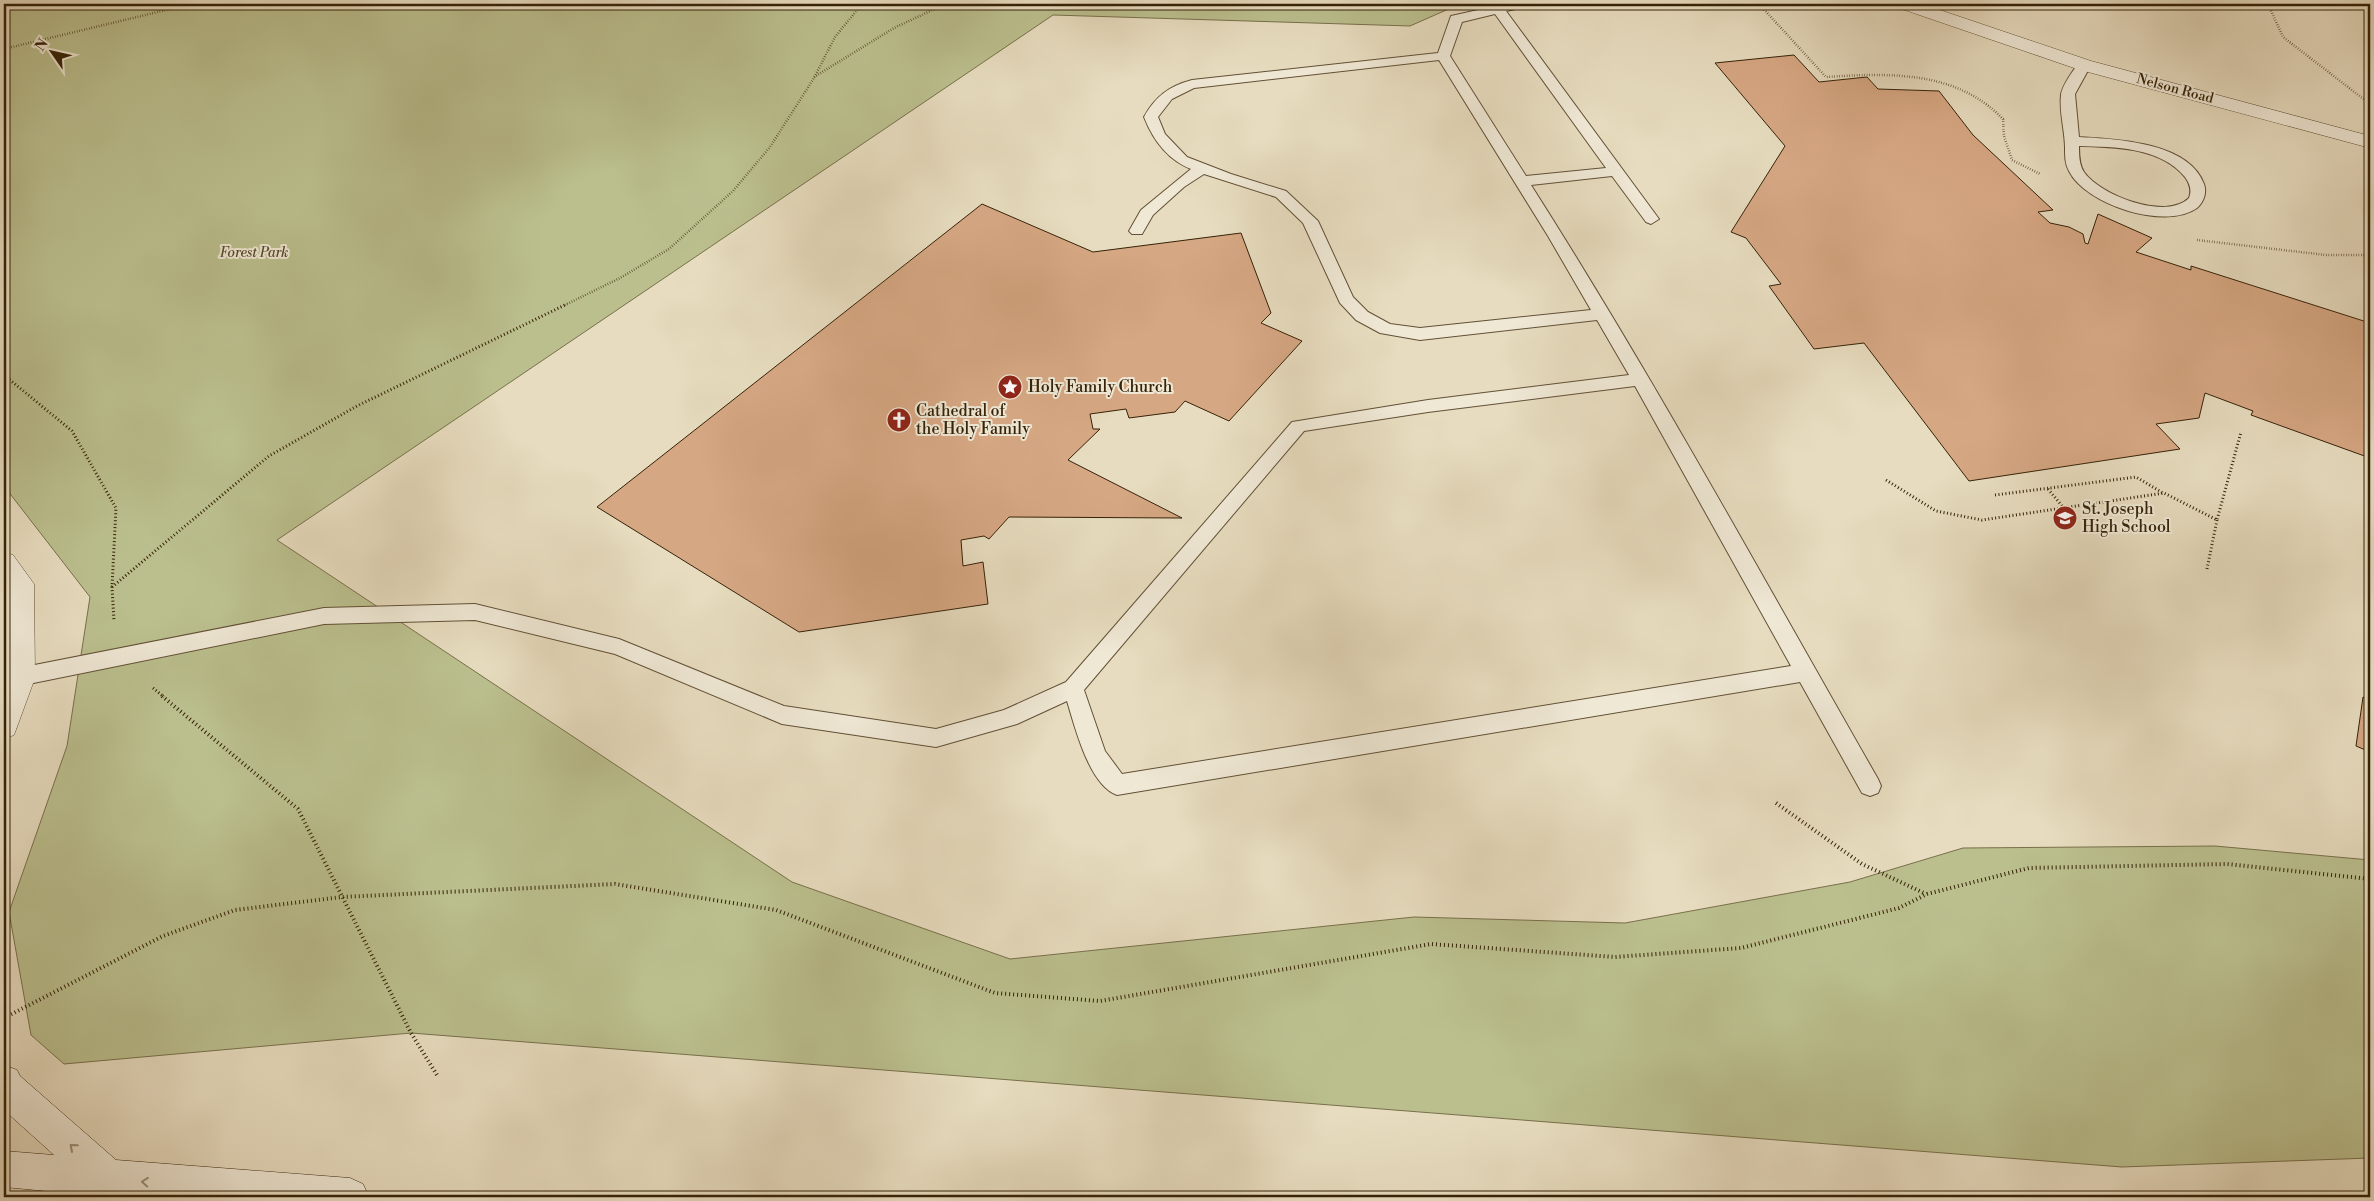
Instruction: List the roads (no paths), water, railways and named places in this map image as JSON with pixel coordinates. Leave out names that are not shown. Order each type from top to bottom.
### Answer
[{"type":"street","name":"Nelson Road","points":[[1905,4],[2084,65],[2370,142]]},
{"type":"street","name":"Nelson Road","points":[[1935,4],[1981,30]]},
{"type":"street","points":[[4,562],[20,584],[13,679],[4,726]]},
{"type":"street","points":[[4,1083],[7,1089],[110,1179]]},
{"type":"street","points":[[4,1168],[110,1179],[350,1197]]},
{"type":"lane","points":[[1443,56],[1456,19],[1520,4]]},
{"type":"lane","points":[[1498,9],[1651,219]]},
{"type":"lane","points":[[1443,56],[1200,83],[1174,90],[1159,100],[1151,117],[1158,135],[1182,160],[1282,194],[1310,222],[1346,299],[1362,316],[1386,329],[1420,334],[1602,314]]},
{"type":"lane","points":[[1443,56],[1522,181],[1602,314],[1870,786]]},
{"type":"lane","points":[[2072,141],[2138,147],[2158,154],[2178,163],[2191,174],[2198,185],[2198,196],[2191,205],[2176,210],[2139,208],[2119,203],[2086,184],[2077,174],[2073,163],[2068,94],[2084,65]]},
{"type":"lane","points":[[1136,231],[1146,213],[1179,184],[1202,168]]},
{"type":"lane","points":[[1522,181],[1616,171]]},
{"type":"lane","points":[[13,679],[116,656],[324,616],[476,612],[619,647],[782,715],[936,738],[1009,718],[1073,688],[1298,426],[1428,406],[1640,379]]},
{"type":"lane","points":[[1073,688],[1095,755],[1117,785],[1806,672]]},
{"type":"place","name":"Holy Family Church","points":[[1010,387]]},
{"type":"place","name":"Cathedral of the Holy Family","points":[[899,420]]},
{"type":"place","name":"St. Joseph High School","points":[[2065,518]]},
{"type":"park label","name":"Forest Park","points":[[254,253]]}]
